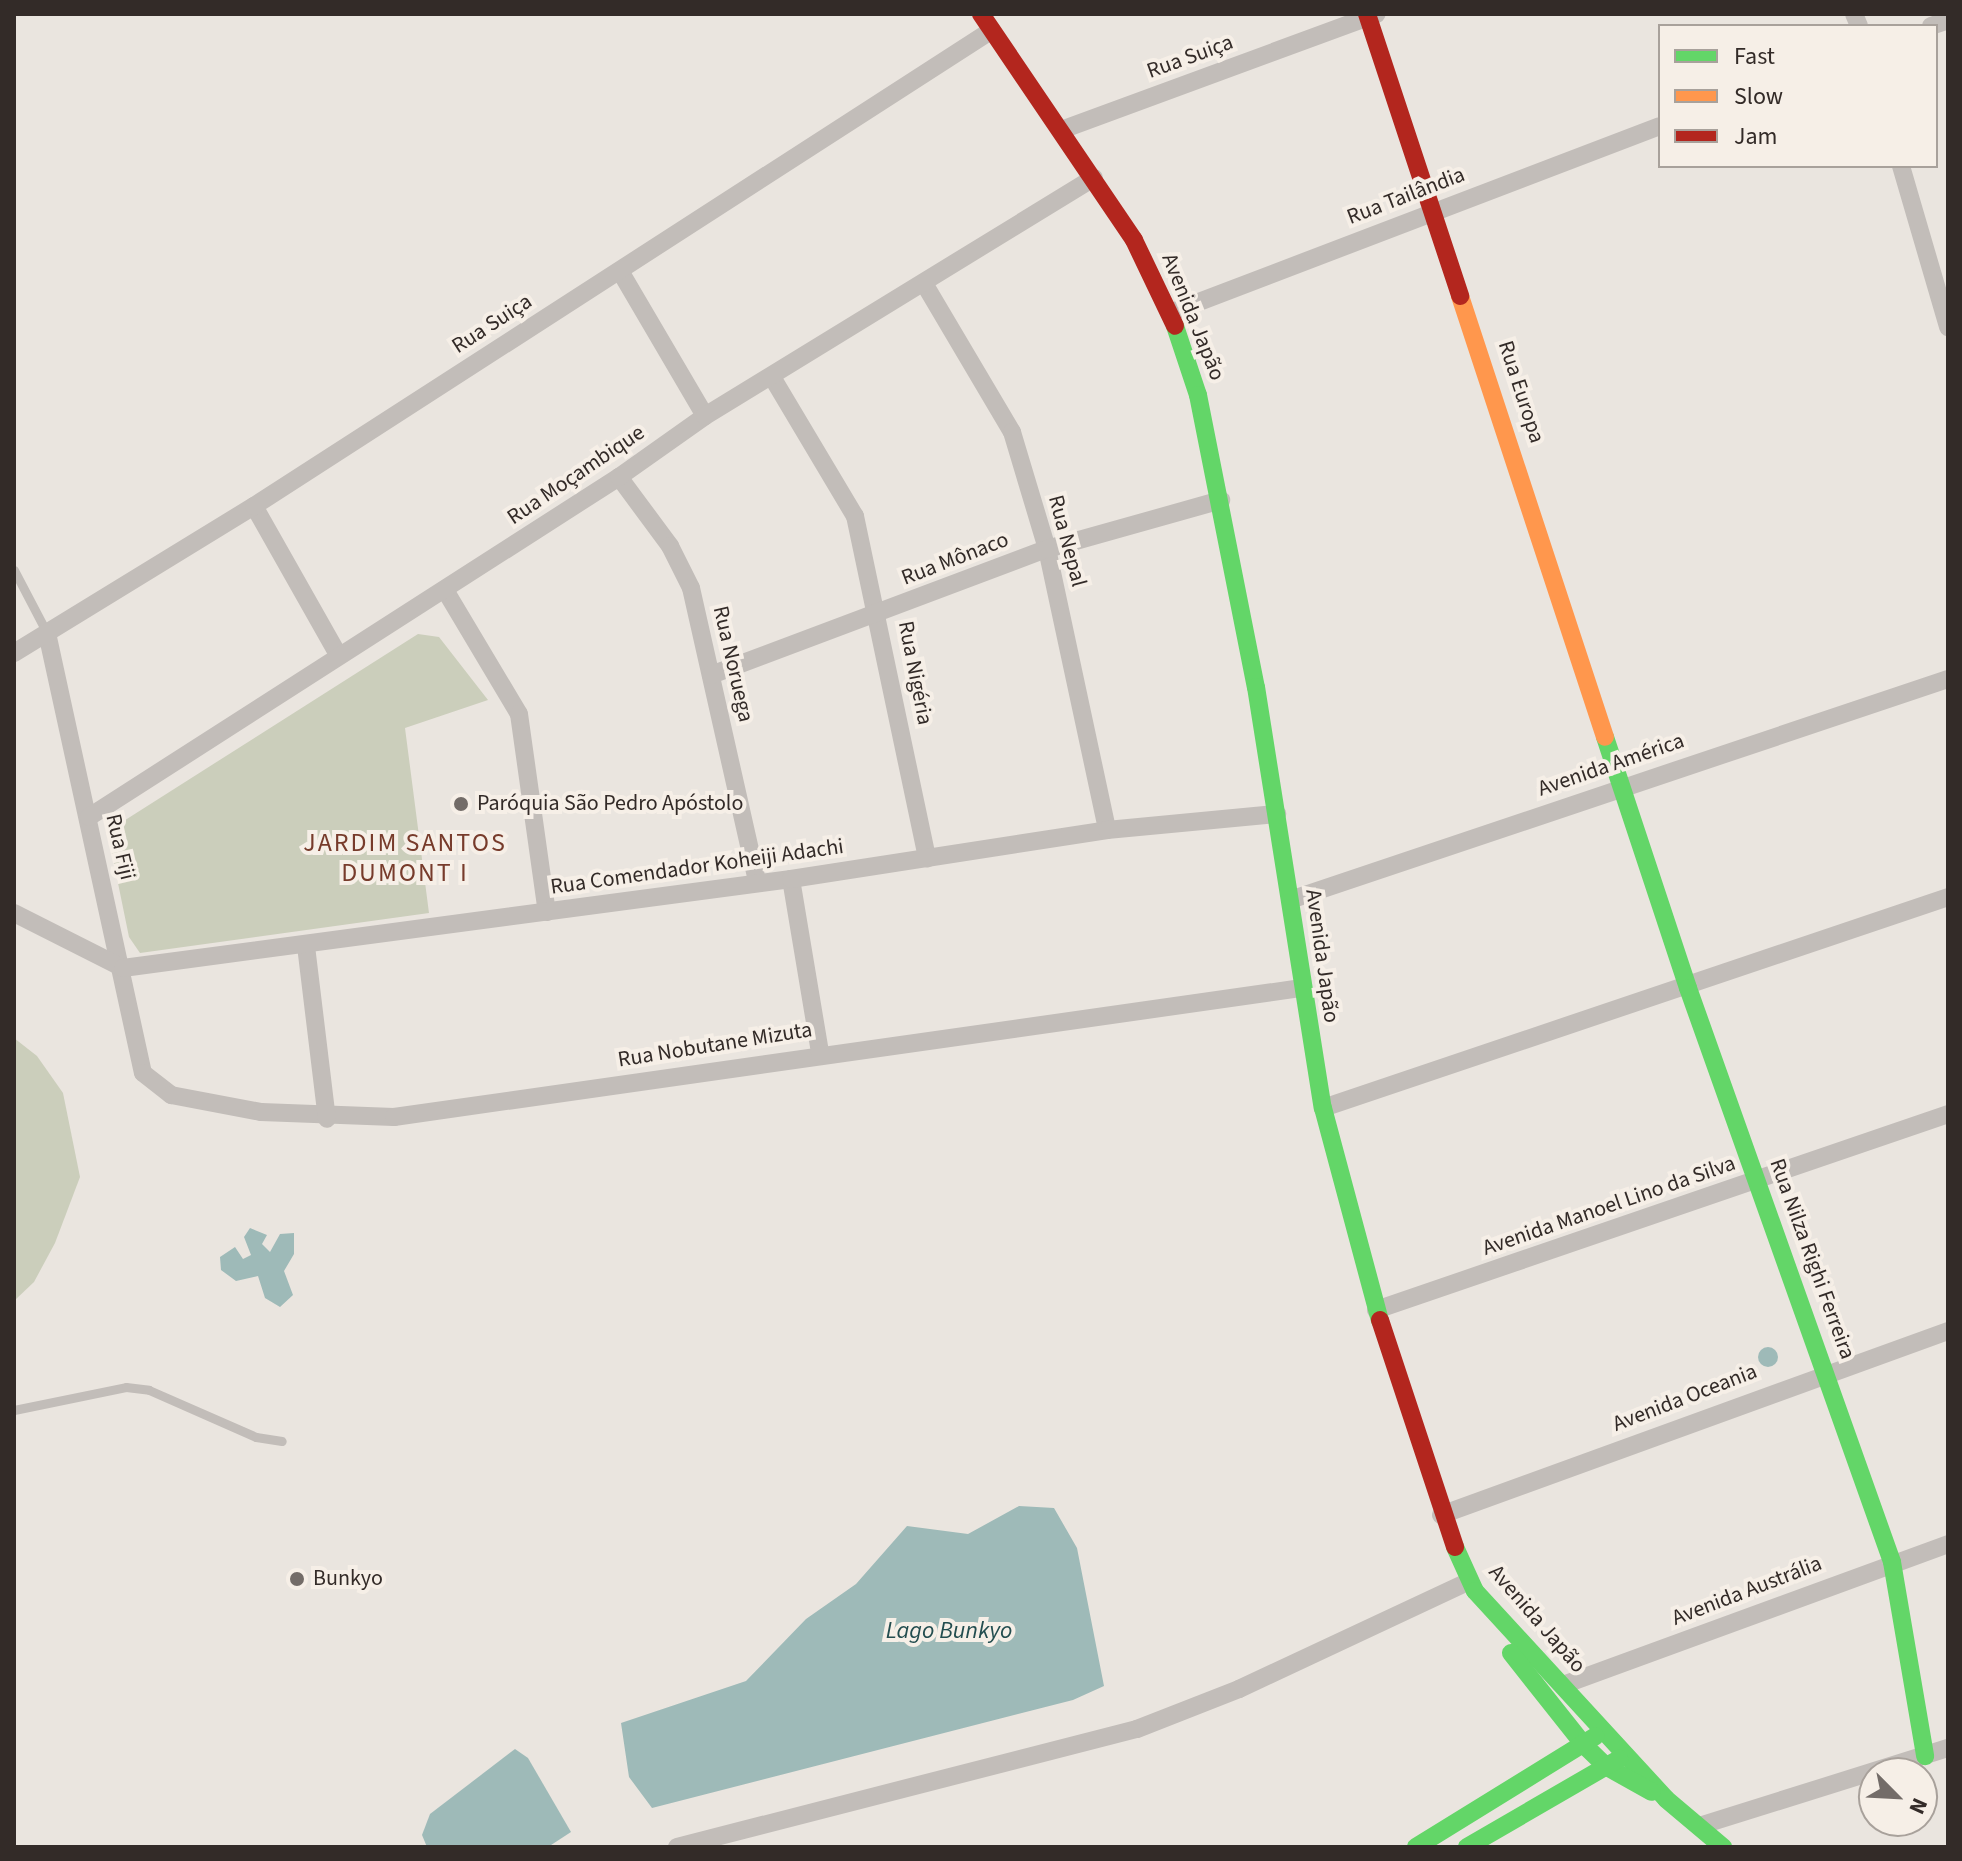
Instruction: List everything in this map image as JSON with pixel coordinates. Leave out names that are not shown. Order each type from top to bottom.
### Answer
[{"type":"main road","name":"Avenida Japão","points":[[981,14],[1064,129],[1134,240],[1170,313],[1198,395],[1221,500],[1277,814],[1323,1108],[1376,1310],[1441,1515],[1473,1586],[1666,1799],[1723,1847]]},
{"type":"main road","name":"Rua Europa","points":[[1371,15],[1432,212],[1625,786]]},
{"type":"main road","name":"Rua Nilza Righi Ferreira","points":[[1625,786],[1688,988],[1827,1370],[1892,1562],[1925,1756]]},
{"type":"main road","points":[[1473,1586],[1502,1642],[1584,1745],[1607,1767],[1666,1799]]},
{"type":"main road","points":[[1556,1765],[1567,1724]]},
{"type":"main road","points":[[1416,1847],[1556,1765],[1605,1729]]},
{"type":"main road","points":[[1467,1847],[1627,1754]]},
{"type":"main road","points":[[1577,1783],[1632,1782]]},
{"type":"street","name":"Rua Suiça","points":[[1064,129],[1371,15]]},
{"type":"street","name":"Rua Suiça","points":[[14,653],[254,506],[992,30]]},
{"type":"street","name":"Rua Tailândia","points":[[1170,313],[1658,127]]},
{"type":"street","points":[[1902,168],[1943,291],[1948,327]]},
{"type":"street","name":"Rua Moçambique","points":[[89,817],[619,477],[705,416],[925,285],[1094,178]]},
{"type":"street","points":[[620,271],[705,416]]},
{"type":"street","name":"Rua Nepal","points":[[925,285],[1002,410],[1047,549],[1107,830]]},
{"type":"street","name":"Rua Nigéria","points":[[772,377],[845,492],[879,615],[927,859]]},
{"type":"street","name":"Rua Noruega","points":[[619,477],[683,568],[711,675],[757,881]]},
{"type":"street","name":"Rua Mônaco","points":[[711,675],[879,615],[1047,549],[1221,500]]},
{"type":"street","points":[[254,506],[339,656]]},
{"type":"street","points":[[445,590],[519,714],[547,912]]},
{"type":"street","name":"Rua Fiji","points":[[47,633],[123,968],[143,1073]]},
{"type":"street","name":"Avenida América","points":[[1290,900],[1948,679]]},
{"type":"street","name":"Rua Comendador Koheiji Adachi","points":[[123,968],[306,946],[757,881],[791,879],[1107,830],[1277,814]]},
{"type":"street","points":[[791,879],[820,1053]]},
{"type":"street","points":[[1323,1108],[1688,988],[1948,897]]},
{"type":"street","points":[[14,913],[123,968]]},
{"type":"street","points":[[306,946],[327,1119]]},
{"type":"street","name":"Rua Nobutane Mizuta","points":[[143,1073],[159,1089],[189,1100],[327,1119],[457,1110],[820,1053],[1302,988]]},
{"type":"street","name":"Avenida Manoel Lino da Silva","points":[[1376,1310],[1948,1114]]},
{"type":"street","name":"Avenida Oceania","points":[[1441,1515],[1827,1370],[1948,1331]]},
{"type":"street","name":"Avenida Austrália","points":[[1563,1685],[1948,1544]]},
{"type":"street","points":[[677,1847],[1137,1729],[1239,1689],[1473,1586]]},
{"type":"street","points":[[1699,1826],[1948,1748]]},
{"type":"lane","points":[[14,570],[47,633]]},
{"type":"lane","points":[[14,1410],[126,1387],[149,1390],[256,1437],[282,1441]]},
{"type":"green space","points":[[418,634],[439,637],[488,700],[405,728],[429,913],[140,953],[129,937],[110,844],[119,824]]},
{"type":"green space","points":[[14,1038],[37,1056],[63,1093],[80,1177],[55,1243],[34,1282],[14,1301]]},
{"type":"water","points":[[250,1228],[267,1235],[262,1244],[270,1252],[280,1234],[294,1233],[294,1254],[284,1271],[293,1295],[280,1307],[265,1298],[258,1276],[236,1281],[221,1270],[220,1257],[235,1247],[243,1259],[251,1255],[244,1237]]},
{"type":"water","points":[[1768,1347],[1775,1350],[1778,1357],[1775,1364],[1768,1367],[1761,1364],[1758,1357],[1761,1350]]},
{"type":"water","name":"Lago Bunkyo","points":[[1019,1506],[1054,1508],[1077,1548],[1104,1686],[1073,1700],[652,1808],[629,1777],[621,1723],[746,1681],[806,1619],[856,1584],[907,1526],[968,1534]]},
{"type":"water","points":[[515,1749],[528,1758],[571,1832],[548,1847],[427,1847],[422,1835],[430,1814]]},
{"type":"traffic: fast","points":[[1175,326],[1198,395],[1256,687],[1323,1108],[1380,1320]]},
{"type":"traffic: fast","points":[[1605,737],[1688,988],[1892,1562],[1925,1756]]},
{"type":"traffic: fast","points":[[1455,1547],[1475,1591],[1666,1799],[1723,1847]]},
{"type":"traffic: fast","points":[[1511,1653],[1584,1745],[1607,1767],[1652,1792]]},
{"type":"traffic: fast","points":[[1416,1847],[1596,1736]]},
{"type":"traffic: fast","points":[[1467,1847],[1619,1759]]},
{"type":"traffic: slow","points":[[1460,296],[1605,737]]},
{"type":"traffic: jam","points":[[981,14],[1134,240],[1175,326]]},
{"type":"traffic: jam","points":[[1367,14],[1460,296]]},
{"type":"traffic: jam","points":[[1380,1320],[1455,1547]]},
{"type":"place","name":"Paróquia São Pedro Apóstolo","points":[[461,804]]},
{"type":"place","name":"Bunkyo","points":[[297,1579]]},
{"type":"district","name":"JARDIM SANTOS DUMONT I","points":[[405,858]]}]
